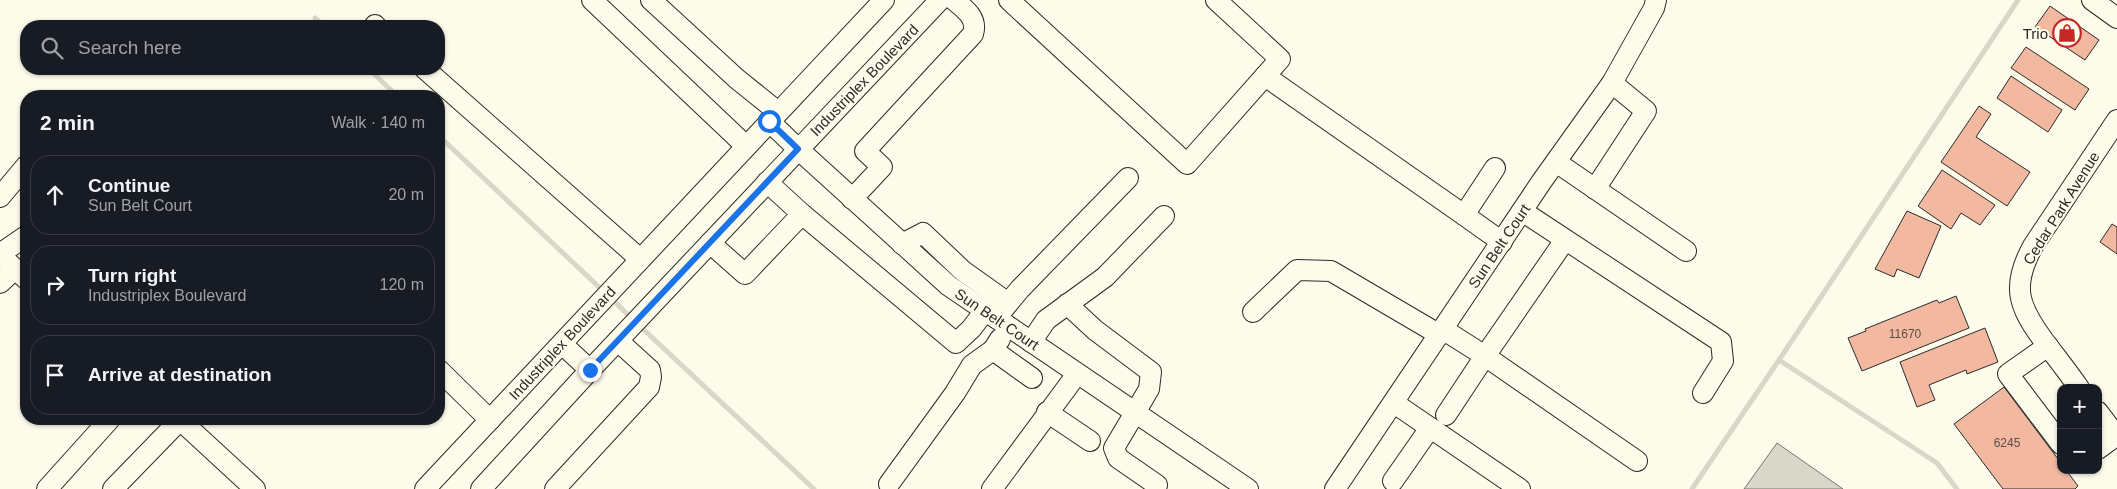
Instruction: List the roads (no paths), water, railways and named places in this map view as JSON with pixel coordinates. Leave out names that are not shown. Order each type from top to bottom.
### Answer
[{"type":"street","points":[[592,0],[746,146]]},
{"type":"street","name":"Sun Belt Court","points":[[651,0],[737,79],[774,116],[798,149],[949,286],[999,315],[1031,342],[1076,374],[1248,489]]},
{"type":"street","name":"Industriplex Boulevard","points":[[425,489],[884,0]]},
{"type":"street","name":"Industriplex Boulevard","points":[[481,489],[590,370],[940,0]]},
{"type":"street","points":[[852,199],[882,167],[865,152],[973,34],[975,26],[973,20],[954,0]]},
{"type":"street","points":[[1009,0],[1187,164],[1280,59],[1216,0]]},
{"type":"street","name":"Sun Belt Court","points":[[1335,489],[1522,211],[1612,83],[1654,8],[1656,0]]},
{"type":"street","points":[[2092,0],[2117,18]]},
{"type":"street","points":[[432,75],[640,259]]},
{"type":"street","points":[[1265,76],[1502,242]]},
{"type":"street","points":[[1595,189],[1646,111],[1612,83]]},
{"type":"street","name":"Cedar Park Avenue","points":[[2048,346],[2030,322],[2020,300],[2020,275],[2024,262],[2117,120]]},
{"type":"street","points":[[1556,162],[1686,251]]},
{"type":"street","points":[[1464,215],[1495,168]]},
{"type":"street","points":[[0,197],[20,173]]},
{"type":"street","points":[[767,182],[802,214],[956,343],[971,330],[999,315],[1128,178]]},
{"type":"street","points":[[1522,211],[1721,342],[1723,361],[1703,393]]},
{"type":"street","points":[[710,243],[745,274],[802,214]]},
{"type":"street","points":[[1031,342],[1046,320],[1105,277],[1164,216]]},
{"type":"street","points":[[20,240],[0,255],[20,273]]},
{"type":"street","points":[[1446,415],[1565,240]]},
{"type":"street","points":[[1253,312],[1297,270],[1331,271],[1485,356],[1637,461]]},
{"type":"street","points":[[0,283],[20,274]]},
{"type":"street","points":[[1067,304],[1095,330],[1152,372],[1149,389],[1114,448],[1118,458],[1157,485]]},
{"type":"street","points":[[889,484],[972,365],[993,350],[999,315]]},
{"type":"street","points":[[555,489],[649,387],[650,370],[618,341]]},
{"type":"street","points":[[562,344],[590,370]]},
{"type":"street","points":[[2057,439],[2008,374],[2048,346],[2077,384]]},
{"type":"street","points":[[993,350],[1032,378]]},
{"type":"street","points":[[992,489],[1047,412],[1056,404],[1076,374]]},
{"type":"street","points":[[445,376],[490,420]]},
{"type":"street","points":[[1394,403],[1520,489]]},
{"type":"street","points":[[1047,412],[1090,442]]},
{"type":"street","points":[[2102,417],[2117,437],[2102,447]]},
{"type":"street","points":[[47,489],[105,425]]},
{"type":"street","points":[[113,489],[174,425]]},
{"type":"street","points":[[185,425],[255,489]]},
{"type":"street","points":[[1394,481],[1430,428]]},
{"type":"waterway","points":[[1957,489],[1937,463],[1779,360],[2018,0]]},
{"type":"waterway","points":[[375,75],[391,90]]},
{"type":"waterway","points":[[445,142],[600,288]]},
{"type":"waterway","points":[[615,302],[628,315]]},
{"type":"waterway","points":[[643,329],[814,489]]},
{"type":"waterway","points":[[1692,489],[1779,360]]},
{"type":"place","name":"Trio","points":[[2067,33]]}]
